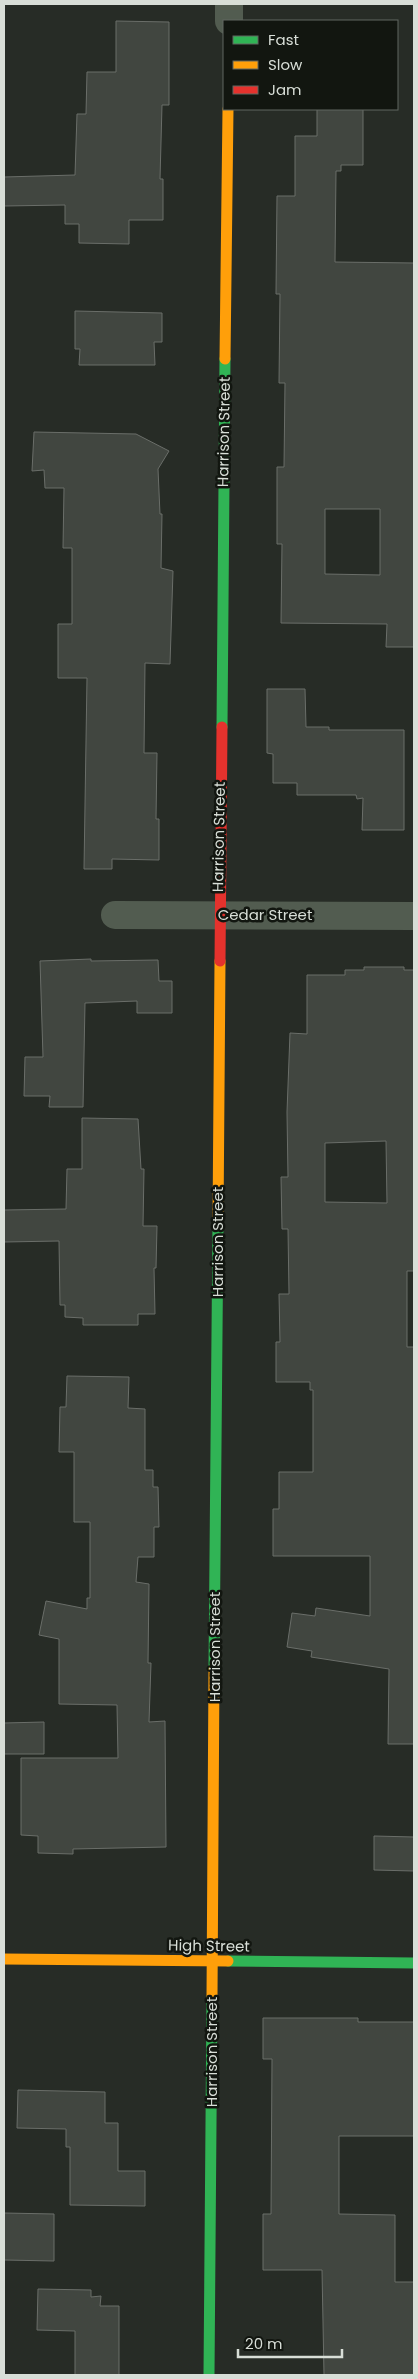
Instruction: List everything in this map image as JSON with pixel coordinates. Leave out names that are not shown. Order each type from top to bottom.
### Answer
[{"type":"street","points":[[228,20],[229,4]]},
{"type":"street","name":"Harrison Street","points":[[209,2375],[218,1196],[218,915],[228,110]]},
{"type":"street","name":"Cedar Street","points":[[115,915],[414,916]]},
{"type":"street","name":"High Street","points":[[4,1959],[414,1964]]},
{"type":"building","points":[[116,21],[169,22],[169,105],[162,105],[160,179],[163,179],[163,220],[129,220],[129,244],[79,243],[79,224],[65,224],[65,205],[4,206],[4,177],[75,175],[77,114],[86,114],[87,72],[116,72]]},
{"type":"building","points":[[317,110],[363,110],[363,165],[341,165],[341,171],[336,171],[335,262],[414,263],[414,647],[386,647],[387,624],[281,623],[282,544],[277,544],[277,467],[284,467],[285,383],[279,383],[280,294],[276,294],[277,196],[295,196],[295,136],[317,136]],"holes":[[[325,509],[380,509],[380,575],[325,574]]]},
{"type":"building","points":[[75,311],[162,313],[162,342],[154,342],[155,365],[79,365],[80,349],[75,349]]},
{"type":"building","points":[[34,432],[136,434],[169,451],[158,469],[160,514],[162,514],[161,568],[173,571],[170,664],[145,663],[144,753],[157,753],[156,819],[159,819],[159,860],[112,859],[112,869],[84,869],[87,678],[58,678],[58,624],[72,624],[72,548],[63,548],[64,488],[45,488],[44,470],[32,471]]},
{"type":"building","points":[[267,689],[305,689],[306,727],[329,727],[329,730],[404,730],[404,830],[362,830],[363,798],[357,799],[356,795],[297,795],[297,783],[273,783],[273,754],[267,753]]},
{"type":"building","points":[[91,959],[91,961],[158,960],[159,981],[172,981],[172,1013],[137,1013],[137,1001],[85,1003],[83,1107],[49,1107],[50,1096],[24,1096],[25,1057],[43,1057],[40,961]]},
{"type":"building","points":[[364,967],[404,967],[404,970],[414,970],[414,1271],[407,1271],[407,1347],[414,1347],[414,1744],[388,1744],[389,1669],[311,1657],[312,1651],[287,1647],[292,1613],[315,1616],[316,1608],[370,1616],[370,1556],[273,1556],[273,1509],[279,1509],[279,1472],[313,1472],[313,1390],[310,1390],[310,1382],[276,1382],[276,1342],[280,1342],[279,1294],[289,1294],[288,1229],[282,1229],[281,1177],[288,1177],[287,1112],[290,1033],[307,1034],[307,975],[345,975],[345,970],[364,970]],"holes":[[[386,1141],[387,1203],[325,1202],[325,1143]]]},
{"type":"building","points":[[82,1118],[138,1119],[141,1169],[144,1169],[143,1226],[157,1226],[156,1268],[154,1268],[155,1314],[138,1314],[138,1325],[83,1325],[83,1318],[65,1317],[65,1305],[60,1305],[59,1241],[4,1242],[4,1210],[66,1209],[67,1169],[82,1169]]},
{"type":"building","points":[[67,1376],[129,1377],[128,1408],[145,1409],[145,1470],[153,1470],[153,1487],[158,1487],[159,1527],[154,1527],[154,1557],[138,1557],[136,1582],[149,1584],[148,1663],[151,1663],[149,1722],[165,1721],[166,1847],[73,1849],[73,1854],[38,1853],[38,1836],[21,1835],[21,1758],[118,1758],[117,1705],[59,1704],[59,1639],[39,1635],[46,1601],[87,1609],[87,1598],[90,1598],[90,1522],[74,1522],[74,1452],[59,1452],[60,1407],[66,1407]]},
{"type":"building","points":[[44,1722],[44,1754],[4,1754],[4,1723]]},
{"type":"building","points":[[374,1836],[414,1837],[414,1871],[374,1870]]},
{"type":"building","points":[[263,2018],[358,2018],[358,2022],[414,2022],[414,2136],[339,2136],[339,2214],[395,2215],[395,2282],[414,2282],[414,2375],[324,2375],[322,2270],[263,2270],[263,2214],[271,2214],[272,2059],[263,2059]]},
{"type":"building","points":[[18,2090],[105,2092],[105,2123],[118,2123],[118,2171],[145,2171],[145,2206],[70,2205],[70,2147],[66,2147],[66,2129],[17,2128]]},
{"type":"building","points":[[4,2213],[54,2214],[54,2261],[4,2260]]},
{"type":"building","points":[[38,2289],[91,2290],[91,2297],[101,2296],[100,2306],[119,2306],[119,2375],[75,2375],[75,2331],[37,2330]]},
{"type":"traffic: fast","points":[[222,727],[225,359]]},
{"type":"traffic: fast","points":[[214,1669],[218,1222]]},
{"type":"traffic: fast","points":[[228,1961],[414,1963]]},
{"type":"traffic: fast","points":[[209,2375],[212,1998]]},
{"type":"traffic: slow","points":[[225,359],[228,110]]},
{"type":"traffic: slow","points":[[218,1222],[220,961]]},
{"type":"traffic: slow","points":[[212,1998],[214,1669]]},
{"type":"traffic: slow","points":[[4,1959],[228,1961]]},
{"type":"traffic: jam","points":[[220,961],[222,727]]}]
